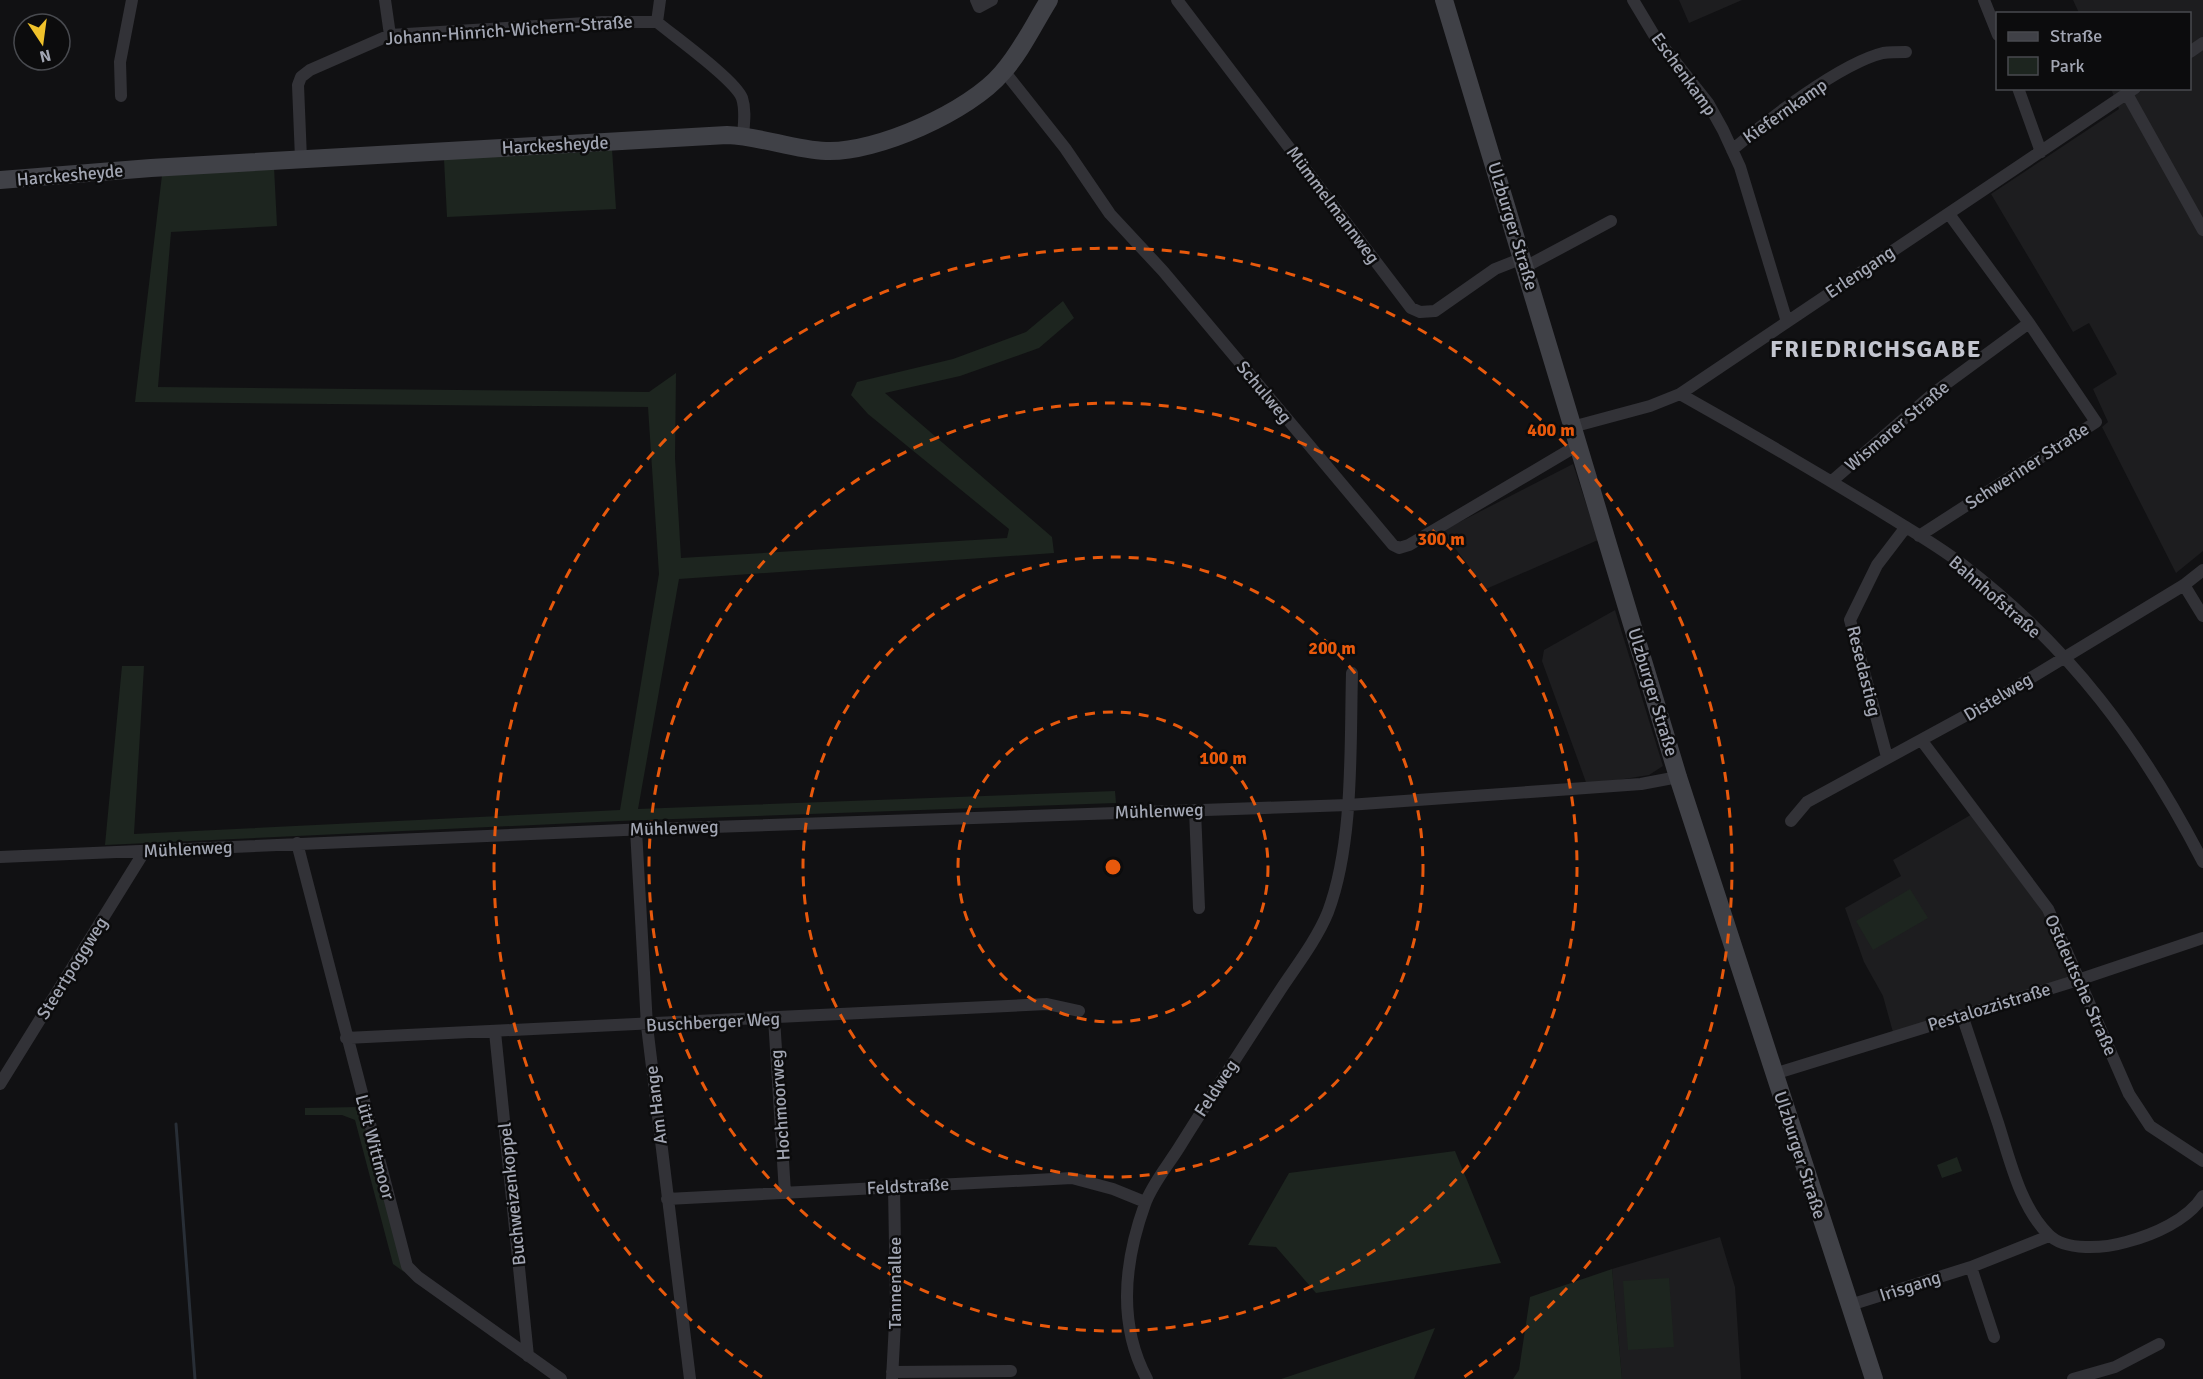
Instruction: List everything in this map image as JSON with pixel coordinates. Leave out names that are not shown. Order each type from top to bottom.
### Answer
[{"type":"main road","name":"Harckesheyde","points":[[0,180],[301,159],[743,136],[825,151],[870,145],[958,109],[987,89],[1004,71],[1049,0]]},
{"type":"main road","name":"Ulzburger Straße","points":[[1444,0],[1678,777],[1874,1379]]},
{"type":"street","points":[[121,96],[120,62],[132,0]]},
{"type":"street","points":[[385,0],[390,35]]},
{"type":"street","points":[[657,22],[660,0]]},
{"type":"street","points":[[976,0],[979,7],[992,0]]},
{"type":"street","name":"Mümmelmannweg","points":[[1177,0],[1411,308],[1420,312],[1436,311],[1495,269],[1524,262],[1611,221]]},
{"type":"street","name":"Eschenkamp","points":[[1633,0],[1654,34],[1708,103],[1732,150]]},
{"type":"street","points":[[1984,0],[1996,30]]},
{"type":"street","name":"Johann-Hinrich-Wichern-Straße","points":[[301,159],[298,85],[301,77],[310,70],[390,35],[602,22],[657,22],[713,68],[741,96],[744,118],[743,136]]},
{"type":"street","name":"Kiefernkamp","points":[[1787,322],[1732,150],[1760,126],[1852,65],[1883,53],[1906,52]]},
{"type":"street","name":"Schulweg","points":[[1004,71],[1065,148],[1110,214],[1163,271],[1393,545],[1399,548],[1409,546],[1578,445]]},
{"type":"street","points":[[2019,90],[2042,152]]},
{"type":"street","points":[[2131,91],[2203,230]]},
{"type":"street","name":"Erlengang","points":[[1572,427],[1650,406],[1680,394],[2131,91]]},
{"type":"street","points":[[1949,214],[2029,322]]},
{"type":"street","name":"Schweriner Straße","points":[[1918,536],[2096,422],[2029,322]]},
{"type":"street","name":"Wismarer Straße","points":[[1832,481],[1935,392],[2029,322]]},
{"type":"street","name":"Bahnhofstraße","points":[[1680,394],[1832,481],[1906,528],[1962,565],[2017,612],[2064,658],[2110,709],[2146,760],[2203,862]]},
{"type":"street","name":"Resedastieg","points":[[1887,758],[1850,620],[1877,566],[1906,528]]},
{"type":"street","name":"Distelweg","points":[[1791,820],[1807,802],[1922,741],[2064,658],[2184,585],[2203,570]]},
{"type":"street","points":[[2184,585],[2203,615]]},
{"type":"street","points":[[1348,805],[1352,673]]},
{"type":"street","name":"Ostdeutsche Straße","points":[[1922,741],[2048,909],[2129,1094],[2150,1126],[2203,1161]]},
{"type":"street","name":"Mühlenweg","points":[[0,857],[297,843],[1348,805],[1641,784],[1678,777]]},
{"type":"street","name":"Feldweg","points":[[1147,1379],[1132,1345],[1126,1318],[1125,1284],[1145,1202],[1217,1086],[1305,954],[1328,912],[1340,866],[1348,805]]},
{"type":"street","points":[[1195,810],[1199,908]]},
{"type":"street","name":"Am Hange","points":[[636,830],[647,1026],[690,1379]]},
{"type":"street","name":"Lütt Wittmoor","points":[[297,843],[407,1266],[418,1277],[561,1379]]},
{"type":"street","name":"Steertpoggweg","points":[[0,1084],[144,852]]},
{"type":"street","name":"Pestalozzistraße","points":[[1774,1074],[2078,980],[2203,938]]},
{"type":"street","name":"Buschberger Weg","points":[[346,1038],[647,1026],[1047,1004],[1079,1011]]},
{"type":"street","points":[[1962,1015],[2027,1204],[2049,1236],[2085,1248],[2109,1247],[2155,1232],[2198,1204],[2203,1196]]},
{"type":"street","name":"Hochmoorweg","points":[[774,1018],[785,1193]]},
{"type":"street","name":"Buchweizenkoppel","points":[[495,1032],[528,1356]]},
{"type":"street","name":"Feldstraße","points":[[667,1199],[1072,1178],[1113,1189],[1145,1202]]},
{"type":"street","name":"Tannenallee","points":[[892,1375],[896,1304],[894,1187]]},
{"type":"street","name":"Irisgang","points":[[1850,1305],[1971,1266],[2049,1236]]},
{"type":"street","points":[[1971,1266],[1994,1337]]},
{"type":"street","points":[[2073,1379],[2115,1367],[2159,1344]]},
{"type":"street","points":[[892,1375],[1011,1371]]},
{"type":"shaded area","points":[[1679,0],[1742,0],[1689,23]]},
{"type":"shaded area","points":[[2073,0],[2203,0],[2203,551],[2176,573],[2102,427],[2108,422],[2093,389],[2117,374],[2089,323],[2073,332],[1991,194],[2119,109],[2111,90],[2191,90],[2191,12],[2079,12]]},
{"type":"shaded area","points":[[1573,464],[1598,540],[1486,589],[1442,531]]},
{"type":"shaded area","points":[[1615,610],[1663,766],[1649,775],[1587,785],[1542,661],[1544,650]]},
{"type":"shaded area","points":[[1974,813],[2048,909],[2078,980],[1894,1036],[1883,996],[1864,962],[1845,908],[1901,876],[1893,860]]},
{"type":"shaded area","points":[[1720,1237],[1735,1287],[1741,1379],[1622,1379],[1612,1269]]},
{"type":"green space","points":[[612,149],[616,209],[447,217],[444,159]]},
{"type":"green space","points":[[274,167],[277,226],[171,232],[158,387],[649,392],[676,373],[675,458],[681,558],[1007,538],[1009,529],[868,414],[851,395],[857,382],[953,359],[1026,332],[1063,301],[1074,318],[1039,348],[960,376],[885,393],[1052,537],[1054,553],[679,579],[638,809],[1115,791],[1116,803],[619,821],[105,845],[122,666],[144,666],[134,834],[620,810],[659,574],[648,407],[135,402],[162,175]]},
{"type":"green space","points":[[1910,889],[1928,918],[1873,950],[1856,921]]},
{"type":"green space","points":[[359,1107],[404,1272],[393,1264],[355,1120],[342,1115],[305,1115],[305,1108]]},
{"type":"green space","points":[[1455,1151],[1501,1263],[1316,1293],[1276,1247],[1248,1245],[1289,1173]]},
{"type":"green space","points":[[1957,1157],[1962,1171],[1942,1178],[1937,1165]]},
{"type":"green space","points":[[1612,1269],[1622,1379],[1513,1379],[1519,1370],[1530,1297]]},
{"type":"green space","points":[[1669,1278],[1674,1347],[1628,1350],[1623,1281]]},
{"type":"green space","points":[[1435,1328],[1414,1379],[1281,1379]]},
{"type":"waterway","points":[[176,1124],[195,1379]]},
{"type":"district","name":"FRIEDRICHSGABE","points":[[1876,349]]}]
